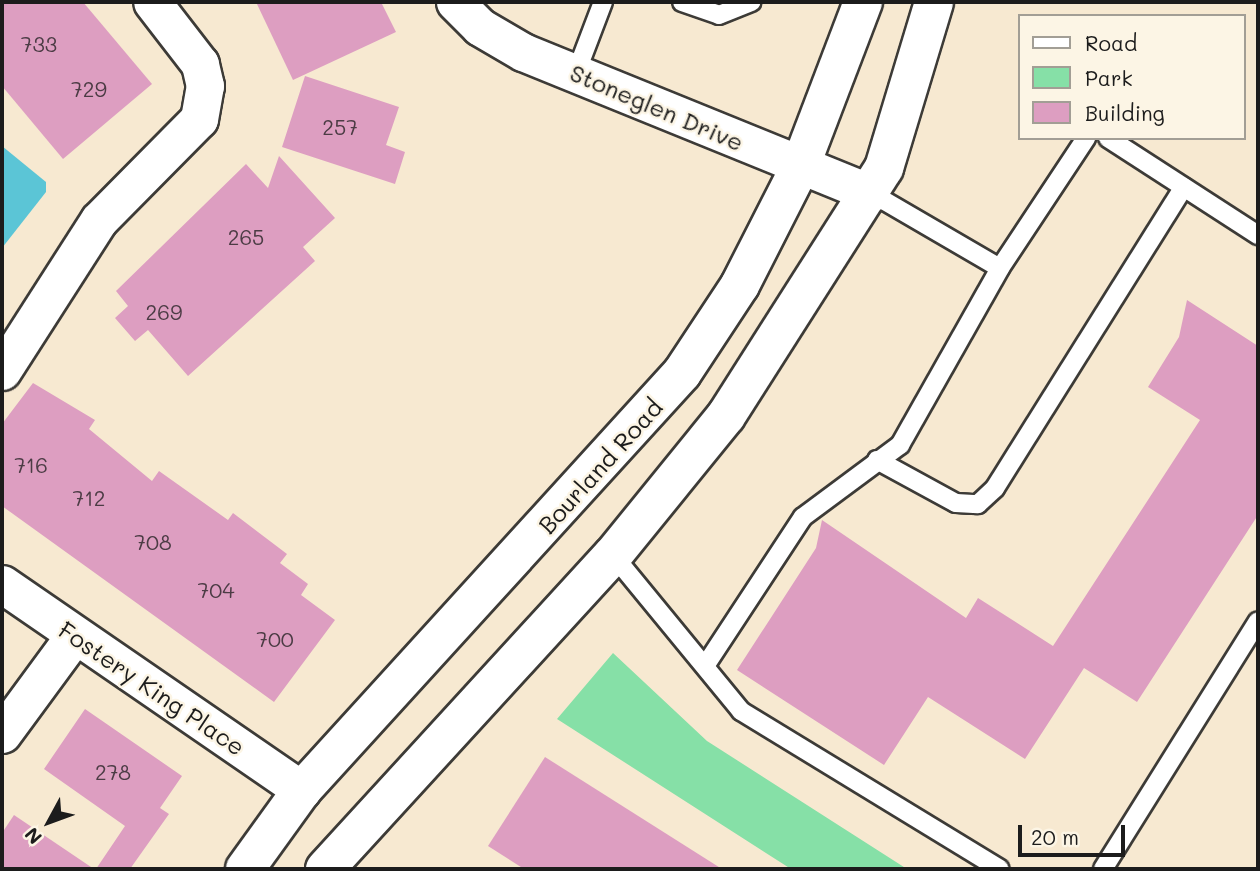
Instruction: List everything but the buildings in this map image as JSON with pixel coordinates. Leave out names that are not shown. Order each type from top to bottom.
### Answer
[{"type":"main road","name":"Bourland Road","points":[[245,869],[302,790],[682,373],[740,285],[800,167],[863,2]]},
{"type":"main road","points":[[325,869],[612,555],[726,416],[871,193],[884,167],[934,2]]},
{"type":"street","points":[[2,371],[99,220],[194,129],[205,86],[189,44],[152,2]]},
{"type":"street","name":"Stoneglen Drive","points":[[455,2],[501,40],[800,167],[871,193]]},
{"type":"street","name":"Fostery King Place","points":[[2,584],[74,636],[302,790]]},
{"type":"street","points":[[2,734],[74,636]]},
{"type":"lane","points":[[576,73],[603,2]]},
{"type":"lane","points":[[682,2],[719,15],[751,2]]},
{"type":"lane","points":[[705,666],[803,517],[900,445],[1000,268],[1085,140]]},
{"type":"lane","points":[[1111,140],[1258,235]]},
{"type":"lane","points":[[877,460],[956,503],[978,504],[995,488],[1184,187]]},
{"type":"lane","points":[[871,193],[1000,268]]},
{"type":"lane","points":[[612,555],[741,711],[1000,869]]},
{"type":"lane","points":[[1103,869],[1258,621]]},
{"type":"green space","points":[[613,653],[707,741],[907,869],[791,869],[557,719]]},
{"type":"water","points":[[2,146],[46,182],[46,192],[2,248]]}]
